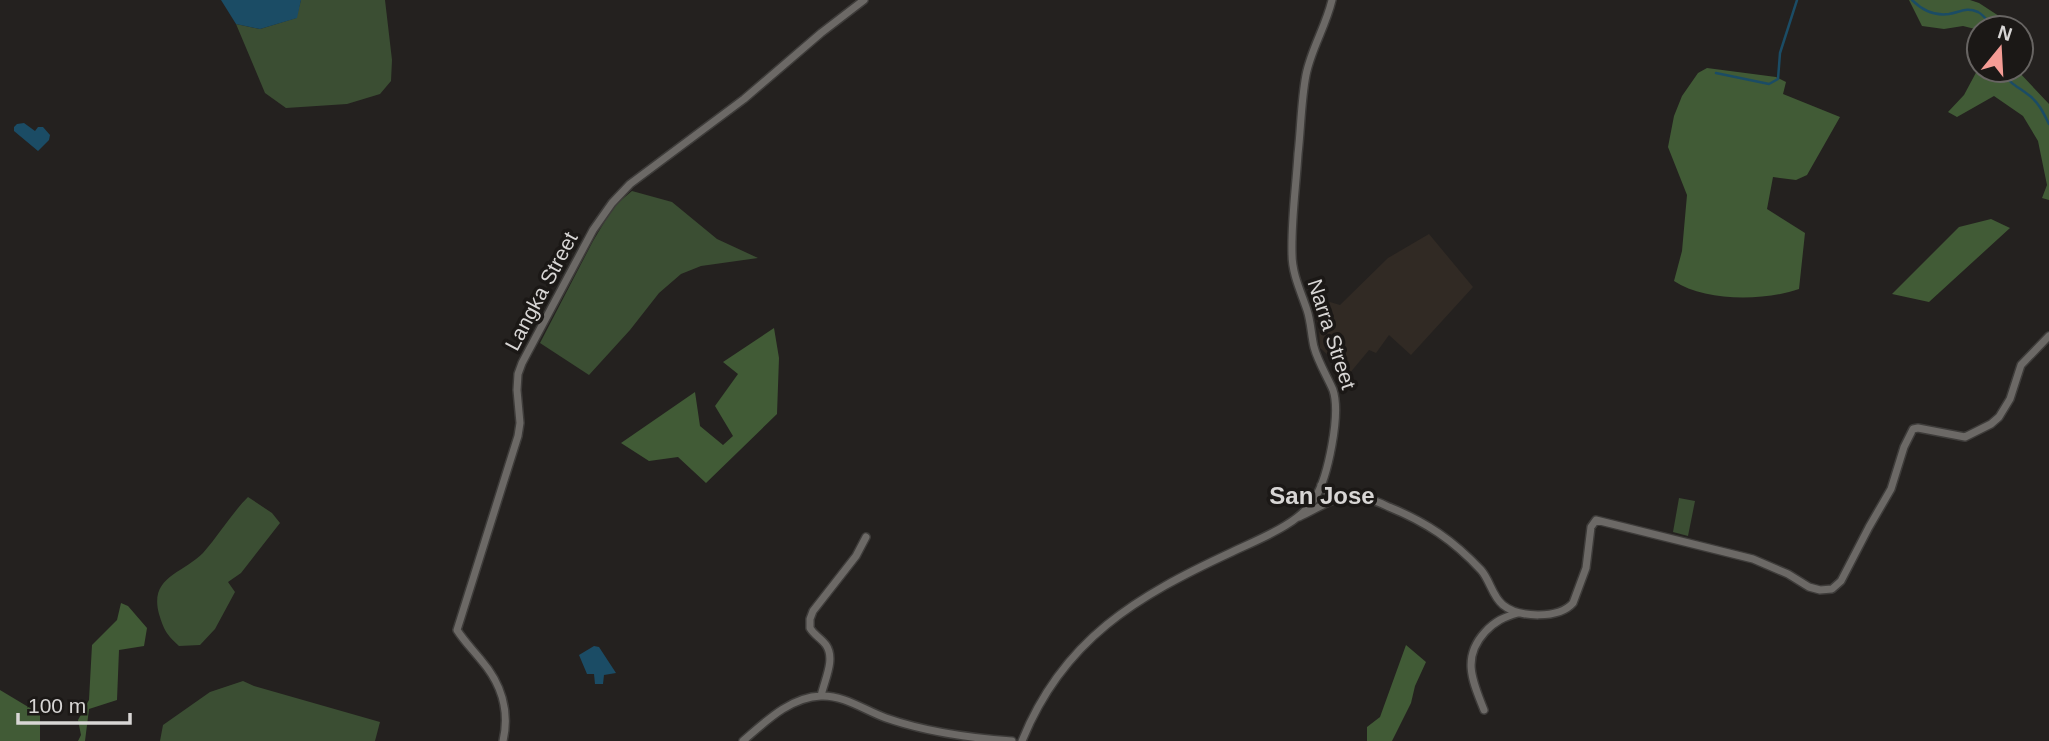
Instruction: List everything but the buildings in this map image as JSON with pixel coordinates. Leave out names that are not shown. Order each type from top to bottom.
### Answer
[{"type":"street","name":"Langka Street","points":[[503,741],[506,720],[499,687],[457,630],[502,482],[514,453],[520,423],[517,382],[522,363],[580,254],[612,203],[630,184],[744,99],[864,0]]},
{"type":"street","name":"Narra Street","points":[[1022,741],[1049,685],[1064,665],[1112,620],[1176,578],[1299,517],[1312,503],[1321,485],[1335,426],[1336,408],[1333,391],[1314,348],[1311,325],[1300,294],[1292,255],[1300,123],[1306,76],[1332,0]]},
{"type":"street","points":[[1299,517],[1334,499],[1352,496],[1404,512],[1425,522],[1448,539],[1482,571],[1497,600],[1509,610],[1518,612],[1552,614],[1570,607],[1583,579],[1591,527],[1597,520],[1753,559],[1809,587],[1832,589],[1841,581],[1891,489],[1904,447],[1913,429],[1965,437],[1991,424],[2010,399],[2021,365],[2049,336]]},
{"type":"street","points":[[1321,485],[1334,499]]},
{"type":"street","points":[[821,696],[830,653],[828,647],[810,628],[810,619],[817,605],[856,556],[866,537]]},
{"type":"street","points":[[1484,710],[1472,677],[1471,652],[1477,641],[1500,618],[1518,612]]},
{"type":"street","points":[[743,741],[771,717],[791,705],[821,696],[836,697],[886,718],[932,731],[1012,741]]},
{"type":"shaded area","points":[[1429,234],[1473,287],[1411,355],[1389,335],[1376,353],[1369,350],[1349,374],[1320,348],[1315,315],[1330,302],[1340,305],[1388,258]]},
{"type":"green space","points":[[301,0],[385,0],[392,60],[391,81],[380,94],[347,104],[286,108],[265,93],[236,24],[260,29],[296,18]]},
{"type":"green space","points":[[1909,0],[1970,0],[1996,14],[1965,14],[1965,26],[1944,29],[1922,26]]},
{"type":"green space","points":[[1707,68],[1776,77],[1786,82],[1783,94],[1840,117],[1807,175],[1796,180],[1773,177],[1767,209],[1805,233],[1799,289],[1769,296],[1718,296],[1687,288],[1674,281],[1682,251],[1687,195],[1668,147],[1674,116],[1682,96],[1698,73]]},
{"type":"green space","points":[[1970,84],[2030,84],[2049,104],[2049,200],[2042,198],[2047,185],[2038,141],[2023,116],[1994,96],[1957,117],[1948,112],[1964,95]]},
{"type":"green space","points":[[632,191],[672,202],[717,239],[758,258],[701,266],[681,274],[659,293],[589,375],[540,343],[614,206]]},
{"type":"green space","points":[[1991,219],[2010,228],[1929,302],[1892,294],[1959,227]]},
{"type":"green space","points":[[774,328],[779,358],[777,414],[706,483],[678,457],[649,461],[621,443],[695,392],[700,426],[723,445],[733,436],[715,406],[738,374],[723,362]]},
{"type":"green space","points":[[248,497],[272,513],[280,523],[241,573],[228,582],[235,592],[215,629],[200,645],[179,646],[162,624],[157,602],[159,592],[169,578],[203,553]]},
{"type":"green space","points":[[1679,498],[1695,501],[1688,536],[1673,532]]},
{"type":"green space","points":[[121,603],[128,606],[147,628],[144,646],[119,650],[117,700],[89,709],[85,741],[78,741],[81,735],[78,720],[89,700],[92,645],[117,620]]},
{"type":"green space","points":[[1406,645],[1426,662],[1411,703],[1392,741],[1367,741],[1367,727],[1380,717]]},
{"type":"green space","points":[[243,681],[380,722],[375,741],[160,741],[163,725],[210,692]]},
{"type":"green space","points":[[0,690],[40,714],[40,741],[0,741]]},
{"type":"water","points":[[221,0],[301,0],[297,18],[260,29],[236,24]]},
{"type":"water","points":[[24,123],[35,131],[38,127],[43,127],[50,135],[49,140],[38,151],[14,131],[17,124]]},
{"type":"water","points":[[594,646],[599,647],[616,673],[604,675],[603,684],[595,684],[594,674],[587,674],[579,655]]},
{"type":"waterway","points":[[1716,73],[1769,84],[1778,79],[1780,53],[1797,0]]},
{"type":"waterway","points":[[1912,0],[1934,13],[1949,14],[1967,10],[1980,14]]},
{"type":"waterway","points":[[2014,84],[2036,102],[2049,124]]},
{"type":"district","name":"San Jose","points":[[1322,495]]}]
